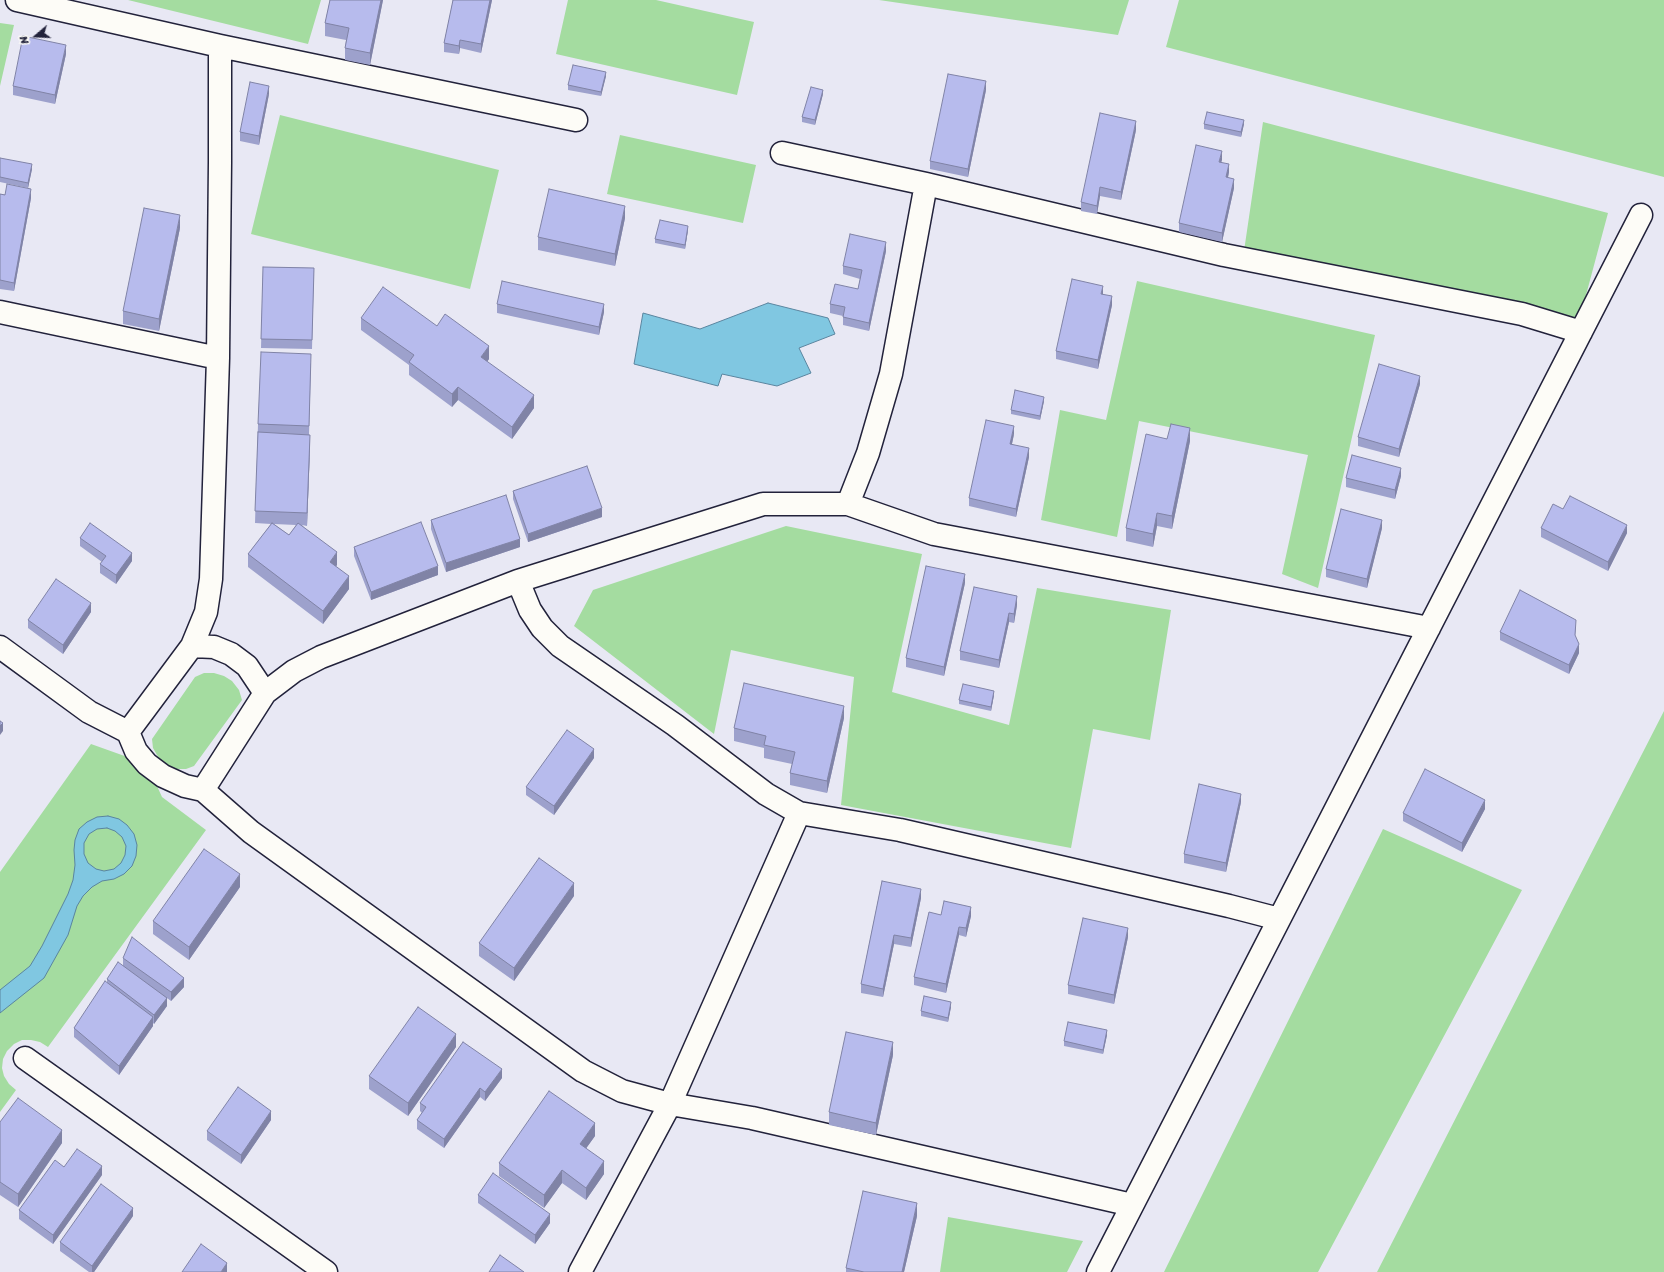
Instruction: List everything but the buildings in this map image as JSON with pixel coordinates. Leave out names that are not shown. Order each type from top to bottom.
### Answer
[{"type":"street","points":[[17,0],[220,46],[576,120]]},
{"type":"street","points":[[128,732],[192,646],[206,612],[211,579],[218,358],[220,46]]},
{"type":"street","points":[[782,153],[926,184],[1224,255],[1522,314],[1581,332]]},
{"type":"street","points":[[848,504],[868,453],[891,374],[926,184]]},
{"type":"street","points":[[1098,1272],[1641,215]]},
{"type":"street","points":[[0,312],[218,358]]},
{"type":"street","points":[[203,790],[265,693],[294,672],[321,657],[518,581],[763,504],[848,504],[934,534],[1429,628]]},
{"type":"street","points":[[518,581],[530,610],[542,628],[560,646],[675,725],[766,794],[799,813],[900,830],[1221,904],[1279,919]]},
{"type":"street","points":[[192,646],[214,647],[231,654],[247,666],[265,693]]},
{"type":"street","points":[[0,647],[89,712],[128,732],[136,751],[147,764],[163,776],[185,786],[203,790],[251,832],[583,1070],[622,1091],[670,1104],[752,1118],[1132,1205]]},
{"type":"street","points":[[580,1272],[670,1104],[799,813]]},
{"type":"street","points":[[25,1058],[326,1272]]},
{"type":"green space","points":[[128,0],[321,0],[308,44]]},
{"type":"green space","points":[[568,0],[656,0],[754,22],[737,95],[556,54]]},
{"type":"green space","points":[[879,0],[1129,0],[1118,35]]},
{"type":"green space","points":[[1179,0],[1664,0],[1664,177],[1166,47]]},
{"type":"green space","points":[[0,23],[14,25],[0,86]]},
{"type":"green space","points":[[280,115],[499,170],[470,289],[251,234]]},
{"type":"green space","points":[[1263,122],[1608,213],[1578,325],[1244,251]]},
{"type":"green space","points":[[620,135],[756,165],[743,223],[607,194]]},
{"type":"green space","points":[[1137,281],[1375,335],[1318,588],[1282,574],[1308,455],[1139,421],[1117,537],[1041,520],[1060,410],[1106,420]]},
{"type":"green space","points":[[786,526],[922,554],[892,692],[1009,725],[1037,588],[1171,610],[1150,740],[1093,729],[1071,848],[841,805],[854,677],[731,650],[714,734],[574,626],[593,590]]},
{"type":"green space","points":[[204,673],[214,673],[224,676],[232,681],[239,690],[242,700],[194,766],[186,769],[177,769],[162,762],[153,748],[152,739],[195,677]]},
{"type":"green space","points":[[1664,711],[1664,1272],[1377,1272]]},
{"type":"green space","points":[[91,744],[147,764],[162,797],[206,830],[48,1047],[40,1042],[22,1040],[14,1044],[7,1051],[3,1059],[2,1068],[4,1076],[9,1084],[16,1090],[0,1112],[0,872]]},
{"type":"green space","points":[[1383,829],[1522,890],[1318,1272],[1164,1272]]},
{"type":"green space","points":[[948,1217],[1083,1241],[1067,1272],[940,1272]]},
{"type":"water","points":[[768,303],[828,318],[835,334],[799,348],[811,373],[777,386],[722,374],[718,386],[634,364],[643,313],[700,329]]},
{"type":"water","points":[[108,816],[119,819],[127,825],[134,834],[137,845],[136,856],[132,866],[124,874],[114,879],[102,881],[92,887],[83,896],[77,906],[68,935],[44,978],[0,1013],[0,990],[30,966],[42,946],[68,894],[73,880],[75,865],[75,840],[79,829],[87,822],[97,817]],"holes":[[[107,828],[115,831],[122,837],[126,846],[125,855],[121,863],[114,869],[104,871],[96,869],[88,863],[84,854],[84,843],[89,834],[97,829]]]}]
